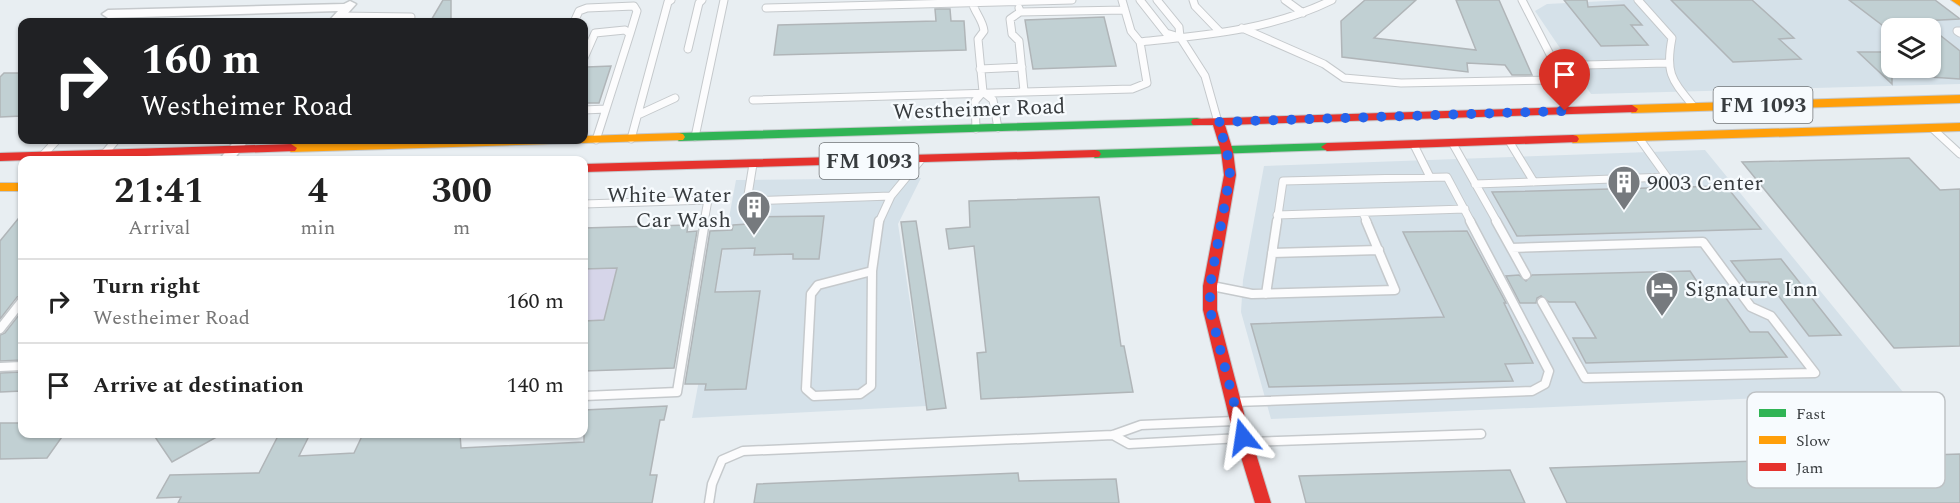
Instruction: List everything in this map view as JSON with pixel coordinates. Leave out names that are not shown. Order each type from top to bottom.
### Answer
[{"type":"main road","points":[[1956,0],[1960,3]]},
{"type":"main road","name":"Westheimer Road","points":[[588,140],[1960,99]]},
{"type":"main road","points":[[1706,136],[1707,122],[1755,119],[1762,116],[1763,105]]},
{"type":"main road","points":[[1509,141],[1513,127],[1517,125],[1573,121],[1609,110]]},
{"type":"main road","points":[[1218,122],[1227,151],[1230,175],[1210,286],[1210,310],[1238,421],[1263,503]]},
{"type":"main road","name":"FM 1093","points":[[588,168],[1227,151],[1960,127]]},
{"type":"main road","points":[[753,164],[759,150],[769,147],[944,141],[976,129]]},
{"type":"main road","points":[[612,168],[631,154],[730,150],[741,145],[748,136]]},
{"type":"main road","name":"Westheimer Road","points":[[42,156],[379,144]]},
{"type":"main road","points":[[435,156],[444,152],[450,144]]},
{"type":"main road","points":[[495,155],[512,155],[549,144]]},
{"type":"main road","name":"Westheimer Road","points":[[0,157],[18,157]]},
{"type":"main road","points":[[0,168],[18,163]]},
{"type":"main road","points":[[0,187],[18,186]]},
{"type":"street","points":[[108,14],[344,11]]},
{"type":"lane","points":[[631,139],[668,2],[671,0]]},
{"type":"lane","points":[[688,49],[699,3],[702,0]]},
{"type":"lane","points":[[695,137],[724,0]]},
{"type":"lane","points":[[766,8],[1072,0]]},
{"type":"lane","points":[[753,100],[1132,89],[1147,83],[1147,74],[1140,42],[1131,32],[1122,0]]},
{"type":"lane","points":[[1140,0],[1166,33],[1180,37]]},
{"type":"lane","points":[[1157,0],[1179,27],[1180,37],[1205,76],[1218,122]]},
{"type":"lane","points":[[1192,0],[1220,33]]},
{"type":"lane","points":[[1285,0],[1303,13]]},
{"type":"lane","points":[[1140,42],[1220,33],[1303,13],[1332,0]]},
{"type":"lane","points":[[1242,28],[1324,64],[1344,78],[1401,83],[1556,80],[1560,74],[1522,0]]},
{"type":"lane","points":[[1638,0],[1672,38],[1667,73],[1694,107]]},
{"type":"lane","points":[[1018,1],[1020,12]]},
{"type":"lane","points":[[972,2],[975,14],[983,22],[984,31],[978,39],[983,92],[993,100],[998,128]]},
{"type":"lane","points":[[576,18],[579,11],[587,8],[634,6],[637,10],[596,140]]},
{"type":"lane","points":[[1023,91],[1019,41],[1012,34],[1010,19],[1020,12],[1125,10]]},
{"type":"lane","points":[[344,11],[363,18]]},
{"type":"lane","points":[[397,18],[411,17]]},
{"type":"lane","points":[[588,47],[595,33],[625,30],[630,34]]},
{"type":"lane","points":[[1585,65],[1667,63]]},
{"type":"lane","points":[[980,69],[1022,67]]},
{"type":"lane","points":[[976,129],[975,101],[983,92]]},
{"type":"lane","points":[[638,115],[675,98]]},
{"type":"lane","points":[[588,110],[606,110]]},
{"type":"lane","points":[[1932,128],[1960,154]]},
{"type":"lane","points":[[1475,184],[1667,177],[1639,138]]},
{"type":"lane","points":[[1509,141],[1534,182]]},
{"type":"lane","points":[[42,156],[53,144]]},
{"type":"lane","points":[[104,154],[113,144]]},
{"type":"lane","points":[[1453,144],[1527,275]]},
{"type":"lane","points":[[1414,145],[1430,177]]},
{"type":"lane","points":[[872,271],[818,285],[811,294],[806,389],[814,396],[860,394],[871,386],[872,271],[879,222],[891,196],[921,160]]},
{"type":"lane","points":[[753,164],[747,201],[891,196]]},
{"type":"lane","points":[[1234,402],[1532,391],[1545,384],[1550,371],[1447,177],[1283,181],[1266,294]]},
{"type":"lane","points":[[588,204],[708,200],[676,392],[588,396]]},
{"type":"lane","points":[[1278,215],[1465,210]]},
{"type":"lane","points":[[1210,286],[1252,294],[1395,290],[1363,213]]},
{"type":"lane","points":[[1511,248],[1703,242],[1751,307],[1771,316],[1815,373],[1585,378],[1542,302]]},
{"type":"lane","points":[[1272,253],[1379,250]]},
{"type":"lane","points":[[0,329],[18,306]]},
{"type":"lane","points":[[0,367],[18,366]]},
{"type":"lane","points":[[709,503],[712,484],[722,460],[743,451],[1113,435],[1141,425],[1238,421]]},
{"type":"lane","points":[[1113,435],[1129,444],[1481,434]]},
{"type":"shaded area","points":[[1626,0],[1934,0],[1960,20],[1960,84],[1591,94],[1535,11],[1547,4]]},
{"type":"shaded area","points":[[1705,150],[1903,392],[1747,392],[1747,399],[1271,419],[1241,312],[1243,280],[1264,166]]},
{"type":"shaded area","points":[[921,178],[898,224],[926,406],[692,418],[736,180]]},
{"type":"shaded area","points":[[617,268],[604,320],[588,321],[588,269]]},
{"type":"building","points":[[443,0],[451,0],[451,18],[432,18]]},
{"type":"building","points":[[1365,0],[1416,0],[1374,38],[1476,50],[1456,0],[1499,0],[1532,75],[1512,75],[1505,65],[1467,63],[1468,72],[1342,57],[1341,21]]},
{"type":"building","points":[[1564,0],[1587,0],[1588,7],[1624,5],[1642,25],[1631,25],[1648,45],[1601,46]]},
{"type":"building","points":[[1671,0],[1752,0],[1794,38],[1779,39],[1801,59],[1733,62]]},
{"type":"building","points":[[1849,0],[1935,0],[1960,19],[1881,18],[1881,24]]},
{"type":"building","points":[[935,9],[950,9],[951,21],[964,21],[966,50],[774,55],[778,25],[936,21]]},
{"type":"building","points":[[1104,17],[1116,66],[1033,69],[1025,20]]},
{"type":"building","points":[[1941,36],[1960,51],[1960,79],[1941,78]]},
{"type":"building","points":[[1858,52],[1881,52],[1881,74]]},
{"type":"building","points":[[611,66],[599,103],[588,103],[588,67]]},
{"type":"building","points":[[4,73],[18,73],[18,116],[0,117],[0,77]]},
{"type":"building","points":[[1909,158],[1940,190],[1960,189],[1960,346],[1894,348],[1742,162]]},
{"type":"building","name":"9003 Center","points":[[1726,186],[1761,229],[1517,236],[1492,192]]},
{"type":"building","points":[[1099,197],[1121,346],[1124,346],[1133,392],[981,399],[977,353],[986,352],[974,246],[949,249],[946,229],[970,227],[969,201]]},
{"type":"building","points":[[824,216],[819,259],[793,259],[793,254],[754,255],[755,248],[722,249],[715,292],[760,291],[746,389],[705,390],[706,384],[685,384],[710,231],[732,230],[733,225],[748,224],[749,217]]},
{"type":"building","points":[[18,219],[18,297],[0,319],[0,241]]},
{"type":"building","points":[[916,221],[946,408],[927,410],[901,222]]},
{"type":"building","points":[[688,225],[687,232],[697,231],[674,368],[588,371],[588,321],[604,320],[617,268],[588,269],[588,228]]},
{"type":"building","points":[[1467,231],[1506,303],[1504,303],[1533,363],[1505,364],[1513,381],[1269,387],[1251,324],[1444,317],[1403,232]]},
{"type":"building","points":[[1781,259],[1841,335],[1809,336],[1768,282],[1747,282],[1731,261]]},
{"type":"building","name":"Signature Inn","points":[[1690,271],[1704,292],[1721,291],[1750,332],[1768,332],[1787,357],[1586,363],[1573,338],[1596,338],[1575,302],[1549,302],[1541,296],[1537,298],[1536,303],[1520,303],[1506,276],[1519,275],[1526,281],[1532,275]]},
{"type":"building","points":[[18,316],[18,360],[0,361],[0,335],[5,333]]},
{"type":"building","points":[[18,372],[18,391],[0,392],[0,373]]},
{"type":"building","points":[[667,406],[664,420],[660,420],[650,475],[657,475],[652,503],[178,503],[181,497],[157,498],[170,475],[259,473],[277,438],[308,438],[299,456],[354,453],[361,438],[460,438],[461,448],[584,442],[584,438],[588,438],[588,410]]},
{"type":"building","points":[[0,423],[18,423],[18,438],[61,438],[47,458],[0,459]]},
{"type":"building","points":[[156,438],[215,438],[172,462]]},
{"type":"building","points":[[1960,454],[1960,503],[1567,503],[1550,468],[1747,461],[1747,488],[1945,488],[1945,455]]},
{"type":"building","points":[[1510,470],[1525,503],[1306,503],[1299,476]]},
{"type":"building","points":[[1018,473],[1019,481],[1116,479],[1119,503],[754,503],[757,484]]},
{"type":"traffic: fast","points":[[679,137],[1197,122]]},
{"type":"traffic: fast","points":[[1095,154],[1327,147]]},
{"type":"traffic: slow","points":[[1956,0],[1960,3]]},
{"type":"traffic: slow","points":[[1632,109],[1960,99]]},
{"type":"traffic: slow","points":[[1573,139],[1960,127]]},
{"type":"traffic: slow","points":[[588,140],[679,137]]},
{"type":"traffic: slow","points":[[291,148],[432,144]]},
{"type":"traffic: slow","points":[[0,187],[18,187]]},
{"type":"traffic: jam","points":[[1197,122],[1632,109]]},
{"type":"traffic: jam","points":[[1218,122],[1227,151],[1230,175],[1210,286],[1210,310],[1238,421],[1263,503]]},
{"type":"traffic: jam","points":[[1327,147],[1573,139]]},
{"type":"traffic: jam","points":[[32,156],[291,148]]},
{"type":"traffic: jam","points":[[588,168],[1095,154]]},
{"type":"traffic: jam","points":[[0,157],[18,156]]},
{"type":"place","name":"9003 Center","points":[[1624,211]]},
{"type":"place","name":"White Water Car Wash","points":[[754,236]]},
{"type":"place","name":"Signature Inn","points":[[1662,317]]},
{"type":"route","points":[[1243,437],[1210,310],[1210,286],[1230,175],[1227,151],[1218,122],[1565,111]]}]
